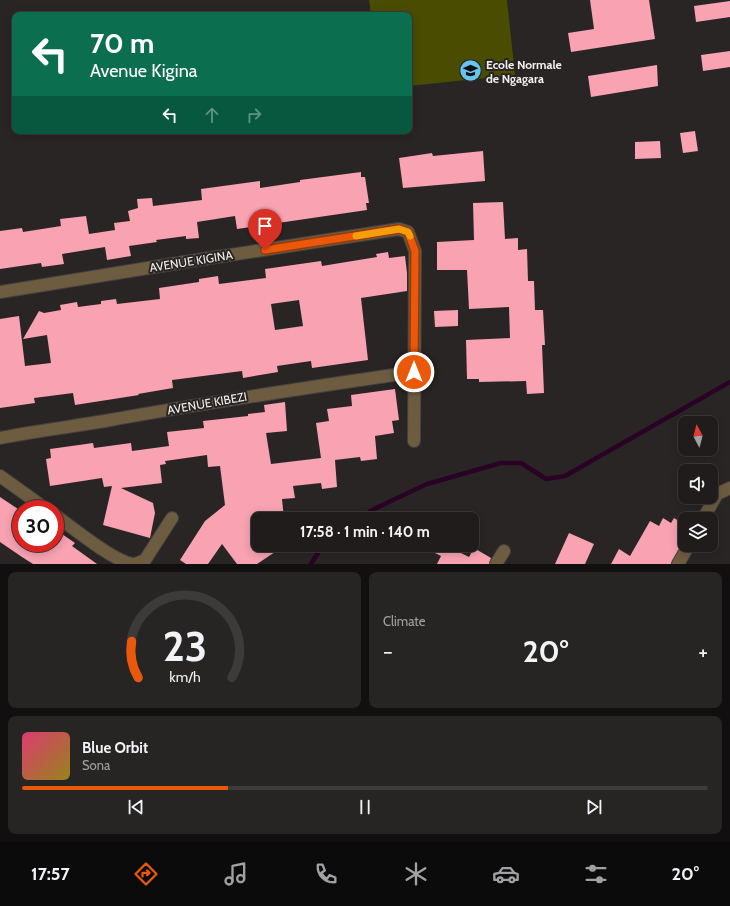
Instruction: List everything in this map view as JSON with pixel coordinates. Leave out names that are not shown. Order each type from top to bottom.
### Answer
[{"type":"street","name":"AVENUE KIGINA","points":[[0,292],[399,229],[408,232],[415,251],[414,372]]},
{"type":"street","name":"AVENUE KIBEZI","points":[[0,438],[26,432],[88,423],[231,398],[414,372]]},
{"type":"street","points":[[414,372],[414,441]]},
{"type":"street","points":[[0,476],[33,500]]},
{"type":"street","points":[[707,512],[717,494],[730,488]]},
{"type":"street","points":[[135,564],[145,560],[172,518]]},
{"type":"street","points":[[64,521],[109,553],[125,563],[132,564]]},
{"type":"street","points":[[496,564],[504,551]]},
{"type":"street","points":[[678,564],[685,552]]},
{"type":"shaded area","points":[[369,0],[507,0],[515,75],[412,86],[412,12],[371,12]]},
{"type":"building","points":[[590,0],[649,0],[655,39],[571,52],[568,33],[594,29]]},
{"type":"building","points":[[730,1],[730,17],[696,22],[694,6]]},
{"type":"building","points":[[730,51],[730,67],[703,71],[701,55]]},
{"type":"building","points":[[657,65],[658,86],[591,97],[588,76]]},
{"type":"building","points":[[695,131],[698,151],[683,153],[680,133]]},
{"type":"building","points":[[660,141],[661,158],[635,159],[635,142]]},
{"type":"building","points":[[483,151],[485,181],[403,188],[399,158],[432,153],[433,156]]},
{"type":"building","points":[[361,172],[361,177],[365,177],[369,203],[366,203],[367,210],[237,229],[235,216],[197,222],[199,238],[186,239],[186,236],[156,240],[157,242],[129,246],[131,256],[107,260],[105,247],[62,254],[64,264],[42,267],[41,263],[0,269],[0,231],[22,228],[23,232],[61,226],[60,219],[86,216],[89,234],[115,230],[114,223],[130,221],[128,211],[138,208],[137,199],[152,198],[153,206],[202,200],[201,189],[260,181],[260,188],[300,182],[300,180]]},
{"type":"building","points":[[503,202],[505,239],[518,238],[518,250],[527,249],[528,281],[534,281],[535,310],[543,310],[545,345],[542,345],[544,393],[527,394],[526,381],[479,382],[479,379],[467,379],[466,340],[510,338],[509,307],[469,309],[467,270],[437,270],[437,242],[474,240],[473,203]]},
{"type":"building","points":[[388,252],[389,258],[405,256],[407,291],[361,298],[368,360],[312,368],[311,361],[277,366],[278,372],[243,378],[242,371],[172,380],[173,388],[75,405],[73,393],[34,398],[35,403],[0,408],[0,319],[19,316],[25,366],[51,363],[47,335],[23,339],[39,311],[44,313],[61,310],[60,305],[77,302],[78,307],[101,304],[101,301],[116,299],[117,304],[160,299],[159,288],[199,282],[199,279],[218,276],[219,284],[266,278],[265,269],[321,261],[322,266],[377,257],[376,254]],"holes":[[[299,300],[303,326],[275,330],[271,304]]]},
{"type":"building","points":[[458,310],[458,326],[435,327],[434,311]]},
{"type":"building","points":[[395,389],[399,420],[392,421],[394,433],[375,436],[377,459],[361,461],[360,457],[335,460],[337,487],[322,489],[321,483],[293,486],[295,498],[282,499],[283,512],[251,512],[251,552],[275,552],[257,564],[237,564],[222,544],[208,564],[186,564],[180,560],[205,521],[225,505],[220,466],[208,467],[207,455],[165,461],[166,464],[160,465],[162,483],[121,488],[153,503],[155,513],[150,538],[103,525],[112,486],[104,487],[102,478],[50,486],[46,459],[51,458],[50,449],[93,443],[94,448],[131,443],[132,451],[169,446],[167,432],[204,428],[203,421],[248,416],[248,414],[265,412],[264,405],[285,402],[287,431],[266,433],[271,464],[321,458],[316,423],[329,421],[327,409],[352,406],[351,395]]},
{"type":"building","points":[[0,497],[12,505],[12,550],[0,542]]},
{"type":"building","points":[[663,518],[671,523],[674,518],[678,521],[678,552],[671,564],[611,564],[619,549],[630,556],[650,521],[659,526]]},
{"type":"building","points":[[569,533],[594,544],[585,564],[555,564]]},
{"type":"building","points":[[64,535],[75,543],[72,546],[97,564],[33,564],[15,552],[64,552]]},
{"type":"building","points":[[479,551],[491,558],[489,564],[437,564],[441,556],[435,553],[459,552],[469,557],[472,552]]},
{"type":"waterway","points":[[370,512],[427,484],[501,463],[521,463],[546,479],[565,476],[730,382]]},
{"type":"waterway","points":[[311,564],[319,552]]},
{"type":"slow traffic","points":[[356,236],[399,229],[408,232],[410,236]]},
{"type":"place","name":"Ecole Normale de Ngagara","points":[[471,71]]},
{"type":"route","points":[[265,250],[399,229],[408,232],[415,251],[414,372]]}]
